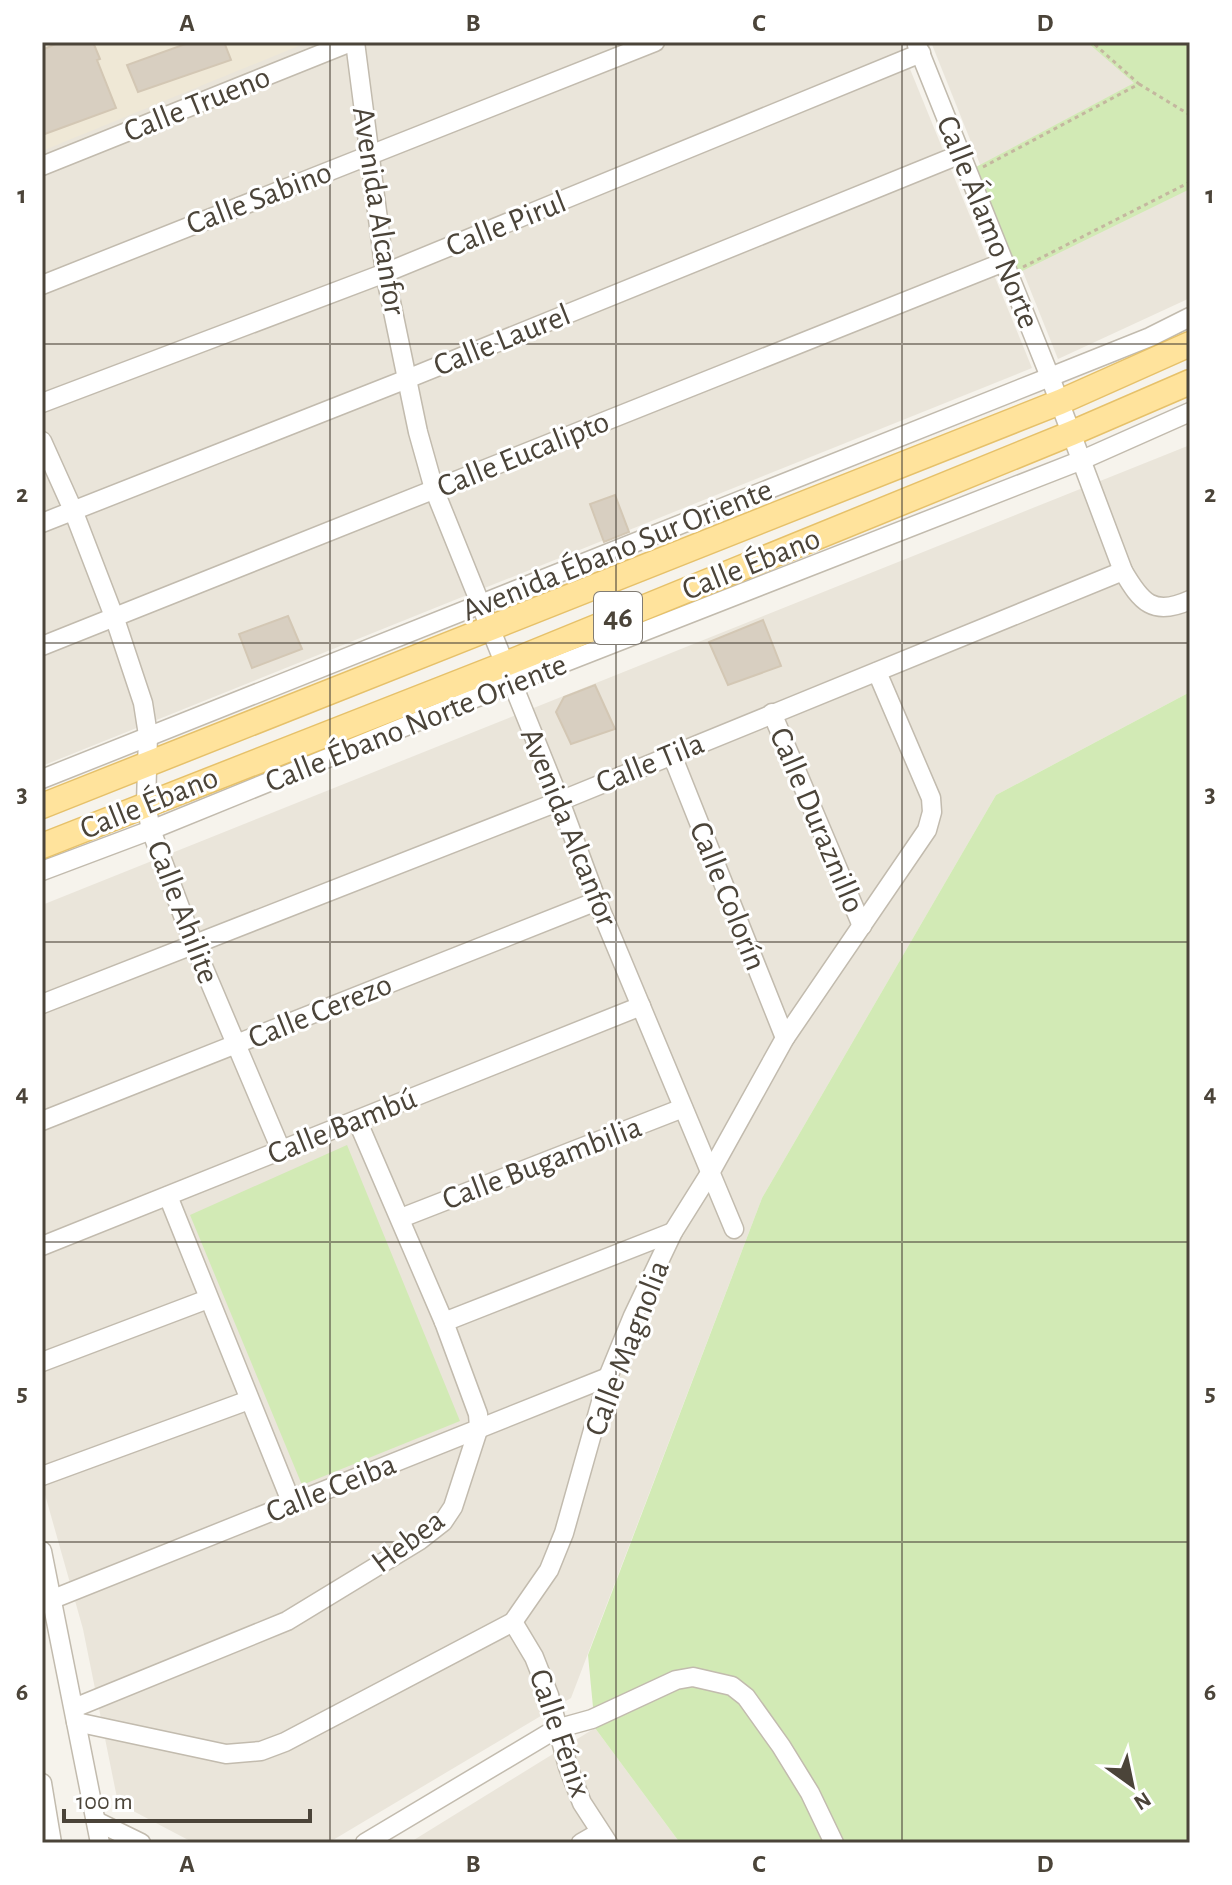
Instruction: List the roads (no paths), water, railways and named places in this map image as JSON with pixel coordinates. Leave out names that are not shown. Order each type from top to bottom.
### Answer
[{"type":"main road","name":"Calle Ébano","points":[[42,806],[1060,402],[1190,344]]},
{"type":"main road","name":"Calle Ébano","points":[[42,846],[146,804],[508,674],[1190,382]]},
{"type":"street","name":"Avenida Alcanfor","points":[[353,42],[385,273],[434,489],[597,901],[734,1229]]},
{"type":"street","name":"Calle Trueno","points":[[42,166],[353,42]]},
{"type":"street","name":"Calle Sabino","points":[[42,285],[655,42]]},
{"type":"street","name":"Calle Álamo Norte","points":[[918,48],[1060,402],[1123,571],[1137,595],[1146,603],[1159,607],[1183,604]]},
{"type":"street","name":"Calle Pirul","points":[[42,403],[385,273],[918,48]]},
{"type":"street","name":"Calle Laurel","points":[[42,523],[961,154]]},
{"type":"street","name":"Calle Eucalipto","points":[[42,646],[434,489],[1006,268]]},
{"type":"street","name":"Avenida Ébano Sur Oriente","points":[[42,779],[1150,337],[1190,317]]},
{"type":"street","name":"Calle Ébano Norte Oriente","points":[[42,871],[151,830],[508,674],[1082,460],[1190,412]]},
{"type":"street","name":"Calle Ahilite","points":[[42,441],[73,510],[143,703],[148,735],[146,804],[151,830],[194,945],[281,1150]]},
{"type":"street","name":"Calle Tila","points":[[42,1004],[560,801],[1123,571]]},
{"type":"street","name":"Calle Magnolia","points":[[75,1715],[226,1754],[261,1751],[285,1742],[513,1622],[549,1570],[564,1533],[608,1377],[673,1232],[710,1173],[785,1038],[921,841],[932,812],[931,798],[877,672]]},
{"type":"street","name":"Calle Duraznillo","points":[[772,713],[862,926]]},
{"type":"street","name":"Calle Colorín","points":[[672,755],[785,1038]]},
{"type":"street","name":"Calle Cerezo","points":[[42,1121],[597,901]]},
{"type":"street","name":"Calle Bambú","points":[[42,1246],[641,1006]]},
{"type":"street","name":"Calle Bugambilia","points":[[401,1218],[683,1108]]},
{"type":"street","points":[[357,1120],[444,1322],[473,1398],[479,1427]]},
{"type":"street","points":[[168,1196],[292,1504]]},
{"type":"street","points":[[444,1322],[673,1232]]},
{"type":"street","points":[[42,1362],[208,1299]]},
{"type":"street","name":"Calle Ceiba","points":[[53,1599],[608,1377]]},
{"type":"street","points":[[42,1476],[249,1400]]},
{"type":"street","name":"Hebea","points":[[75,1715],[287,1621],[420,1540],[443,1522],[453,1507],[479,1427]]},
{"type":"street","points":[[42,1551],[100,1843]]},
{"type":"street","name":"Calle Fénix","points":[[513,1622],[534,1657],[549,1695],[556,1729],[582,1803],[604,1837]]},
{"type":"street","points":[[365,1843],[556,1729],[592,1719],[676,1680],[693,1677],[732,1686],[746,1697],[810,1793],[834,1843]]},
{"type":"street","points":[[42,1783],[52,1843]]},
{"type":"street","points":[[96,1821],[141,1843]]},
{"type":"street","points":[[581,1843],[604,1837]]}]
